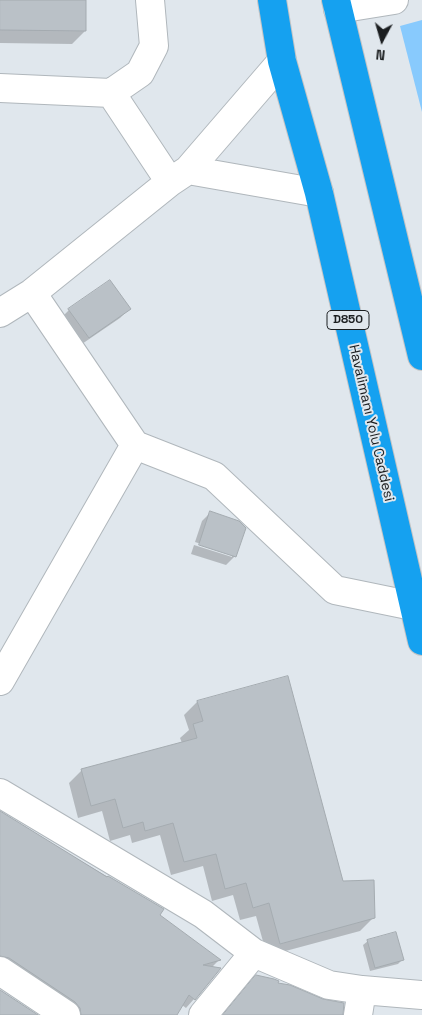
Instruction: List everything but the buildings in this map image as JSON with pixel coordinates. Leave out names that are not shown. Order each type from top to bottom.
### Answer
[{"type":"highway","name":"Havalimanı Yolu Caddesi","points":[[272,0],[282,61],[319,193],[422,641]]},
{"type":"highway","points":[[337,5],[422,356]]},
{"type":"street","points":[[0,88],[111,93],[140,73],[154,46],[150,0]]},
{"type":"street","points":[[337,5],[394,0]]},
{"type":"street","points":[[0,313],[32,293],[179,176],[282,61]]},
{"type":"street","points":[[111,93],[179,176],[319,193]]},
{"type":"street","points":[[32,293],[135,445],[214,476],[335,590],[413,606]]},
{"type":"street","points":[[0,681],[135,445]]},
{"type":"street","points":[[0,793],[203,914],[254,953],[329,985],[360,1002],[422,995]]},
{"type":"street","points":[[203,1015],[254,953]]},
{"type":"street","points":[[0,971],[66,1015]]},
{"type":"shaded area","points":[[422,20],[422,112],[400,26]]}]
